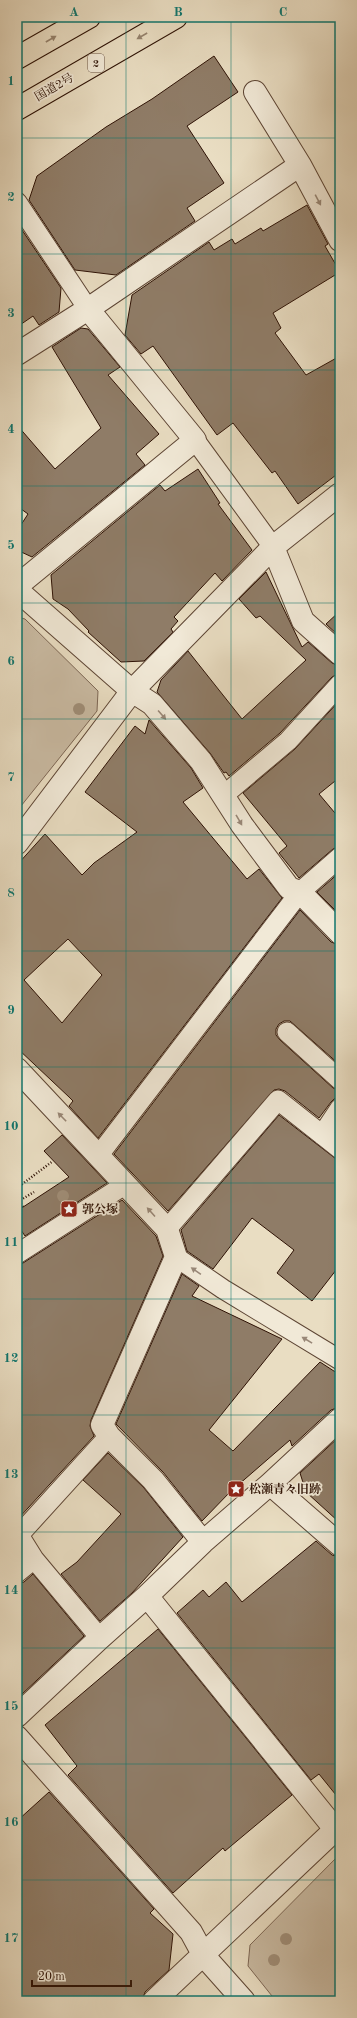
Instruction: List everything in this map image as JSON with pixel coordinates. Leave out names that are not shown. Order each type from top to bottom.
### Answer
[{"type":"highway","points":[[17,58],[89,17]]},
{"type":"highway","name":"国道2号","points":[[17,109],[176,17]]},
{"type":"street","points":[[255,92],[300,165],[340,240]]},
{"type":"street","points":[[17,354],[88,309],[300,165]]},
{"type":"street","points":[[17,586],[195,440],[88,309]]},
{"type":"street","points":[[17,843],[132,691],[273,547],[340,494]]},
{"type":"street","points":[[273,547],[303,621],[340,654]]},
{"type":"street","points":[[17,590],[132,691],[152,704],[201,761],[242,825],[289,888],[300,892],[340,933]]},
{"type":"street","points":[[17,1069],[167,1229],[176,1257],[102,1425],[109,1436],[153,1480],[203,1542]]},
{"type":"street","points":[[17,1716],[203,1542],[270,1484],[340,1419]]},
{"type":"street","points":[[270,1484],[340,1545]]},
{"type":"street","points":[[147,1596],[338,1827],[204,1956],[154,2001]]},
{"type":"street","points":[[17,1737],[191,1932],[204,1956],[244,2001]]},
{"type":"lane","points":[[17,202],[88,309]]},
{"type":"lane","points":[[195,440],[273,547]]},
{"type":"lane","points":[[224,795],[288,741],[340,684]]},
{"type":"lane","points":[[99,1155],[300,892],[340,857]]},
{"type":"lane","points":[[287,1032],[340,1080]]},
{"type":"lane","points":[[167,1229],[278,1100],[340,1149]]},
{"type":"lane","points":[[322,1135],[340,1108]]},
{"type":"lane","points":[[17,1254],[126,1184]]},
{"type":"lane","points":[[176,1257],[223,1289],[340,1360]]},
{"type":"lane","points":[[100,1638],[34,1559],[18,1533],[109,1436]]},
{"type":"lane","points":[[17,1573],[34,1559]]},
{"type":"path","points":[[17,1188],[53,1161]]},
{"type":"path","points":[[23,1207],[19,1201],[34,1192]]},
{"type":"shaded area","points":[[17,617],[25,619],[98,691],[97,711],[17,811]]},
{"type":"shaded area","points":[[340,1854],[340,2001],[276,2001],[248,1966],[250,1945]]},
{"type":"building","points":[[214,56],[238,92],[187,126],[224,183],[187,208],[195,221],[116,275],[75,270],[29,200],[37,176],[106,127],[152,99]]},
{"type":"building","points":[[307,205],[328,244],[325,246],[340,272],[273,313],[281,328],[275,333],[306,375],[340,356],[340,472],[298,504],[275,471],[272,473],[233,423],[217,435],[153,346],[141,354],[125,335],[132,295],[209,242],[214,250],[232,239],[235,244],[261,228],[263,231]]},
{"type":"building","points":[[20,227],[61,288],[59,312],[39,325],[33,316],[17,327],[17,237]]},
{"type":"building","points":[[81,328],[88,329],[120,367],[108,375],[159,434],[136,454],[145,465],[32,557],[17,550],[17,531],[28,514],[17,506],[17,425],[55,469],[101,428],[52,347]]},
{"type":"building","points":[[198,469],[220,503],[218,504],[252,550],[222,581],[215,573],[174,617],[178,621],[171,629],[173,632],[144,661],[121,662],[88,632],[89,631],[68,609],[53,599],[51,575],[160,485],[165,491]]},
{"type":"building","points":[[266,572],[302,647],[308,642],[332,663],[340,666],[340,673],[332,677],[280,733],[229,776],[226,772],[224,773],[210,753],[157,692],[161,680],[188,651],[242,719],[306,660],[260,616],[256,618],[239,599]]},
{"type":"building","points":[[340,611],[340,637],[326,624]]},
{"type":"building","points":[[340,700],[340,777],[319,794],[340,819],[340,846],[333,849],[299,878],[279,853],[287,846],[243,793],[295,749]]},
{"type":"building","points":[[149,720],[191,768],[203,788],[183,802],[247,879],[259,869],[282,898],[98,1138],[69,1106],[73,1101],[17,1048],[17,865],[45,834],[82,875],[94,863],[137,832],[85,792],[135,726],[145,734]],"holes":[[[68,939],[102,975],[62,1023],[24,980]]]},
{"type":"building","points":[[340,872],[340,915],[317,892]]},
{"type":"building","points":[[300,910],[331,942],[340,945],[340,1065],[290,1021],[284,1021],[279,1024],[276,1029],[276,1035],[333,1088],[340,1091],[340,1093],[319,1118],[285,1091],[279,1089],[274,1090],[168,1211],[114,1154]]},
{"type":"building","points":[[279,1115],[340,1162],[340,1265],[312,1301],[277,1273],[294,1250],[252,1218],[213,1269],[187,1251],[181,1230]]},
{"type":"building","points":[[62,1135],[107,1183],[25,1236],[17,1224],[17,1211],[69,1177],[44,1151]]},
{"type":"building","points":[[122,1200],[156,1236],[163,1256],[91,1420],[90,1426],[94,1436],[17,1520],[17,1265],[23,1263]]},
{"type":"building","points":[[182,1274],[199,1286],[192,1296],[282,1339],[209,1430],[233,1451],[320,1362],[340,1375],[340,1407],[331,1410],[292,1446],[290,1440],[230,1492],[202,1521],[163,1472],[116,1424]]},
{"type":"building","points":[[340,1436],[340,1528],[336,1525],[339,1522],[306,1492],[300,1473]]},
{"type":"building","points":[[108,1453],[144,1488],[183,1537],[132,1593],[100,1621],[61,1574],[77,1562],[121,1514],[83,1480]]},
{"type":"building","points":[[316,1541],[332,1555],[340,1557],[340,1800],[319,1774],[311,1780],[177,1613],[203,1590],[209,1597],[226,1582],[242,1602]]},
{"type":"building","points":[[33,1574],[84,1636],[21,1695],[17,1690],[17,1584],[24,1582]]},
{"type":"building","points":[[158,1629],[292,1795],[225,1851],[223,1848],[173,1893],[68,1775],[77,1766],[45,1725]]},
{"type":"building","points":[[49,1792],[154,1909],[150,1913],[173,1934],[169,1970],[145,1992],[142,2001],[17,2001],[17,1821]]},
{"type":"place","name":"郭公塚","points":[[69,1209]]},
{"type":"place","name":"松瀬青々旧跡","points":[[236,1489]]}]
